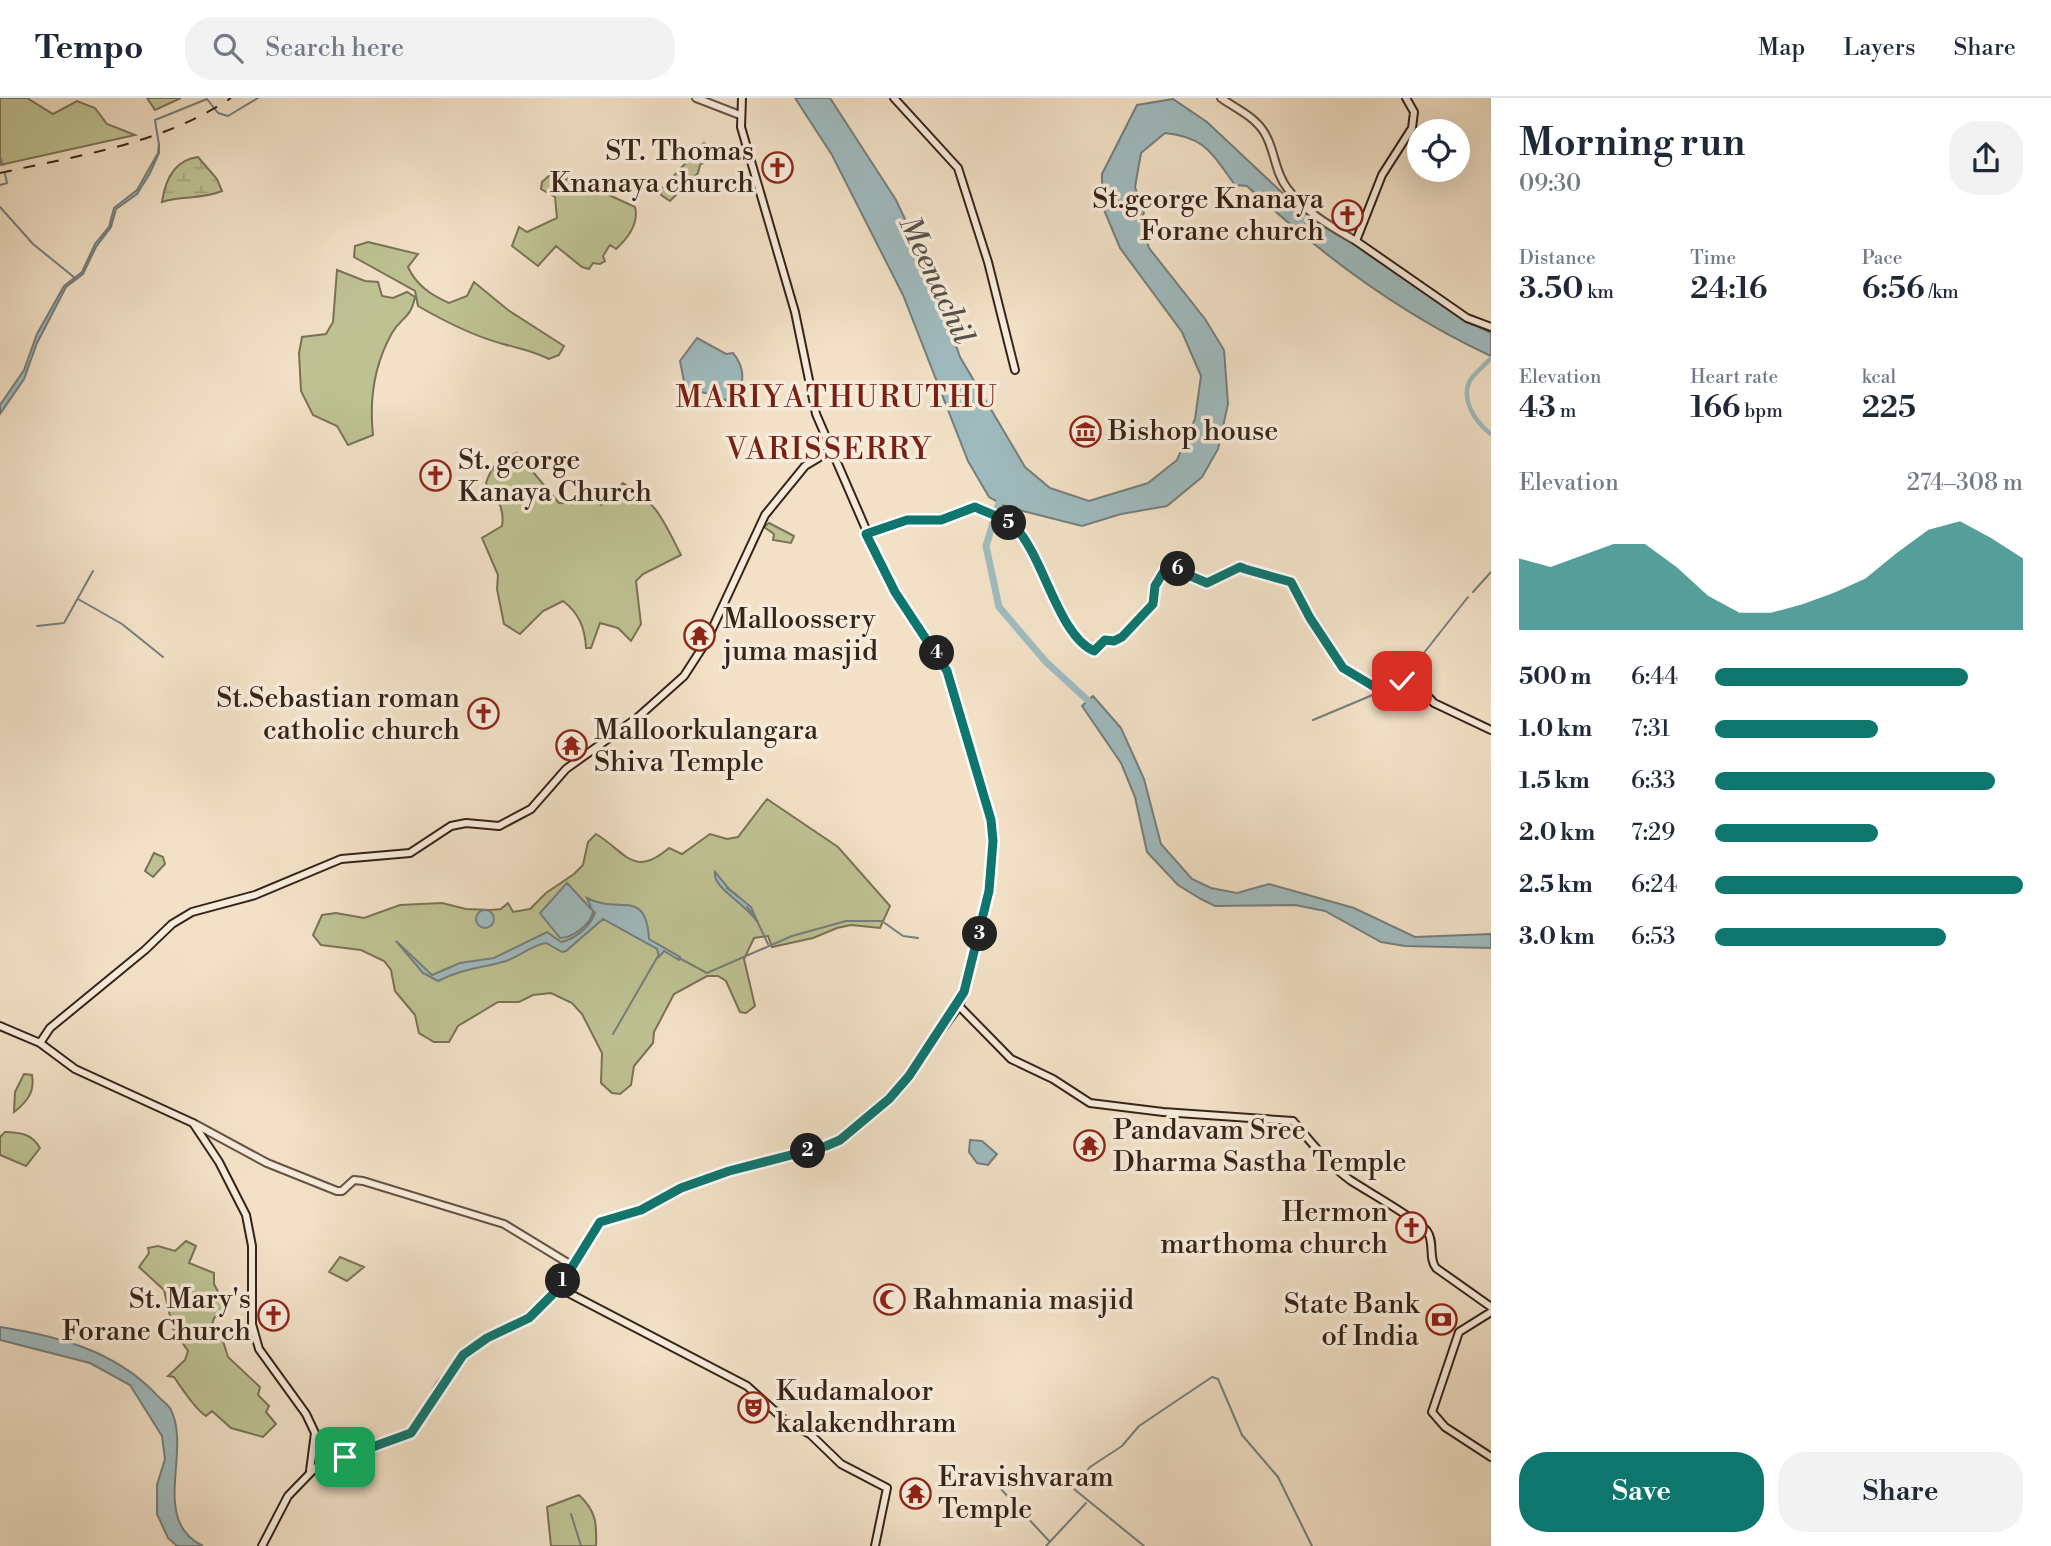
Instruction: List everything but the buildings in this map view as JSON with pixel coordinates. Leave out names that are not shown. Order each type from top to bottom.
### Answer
[{"type":"main road","points":[[696,98],[740,115]]},
{"type":"main road","points":[[262,1546],[288,1496],[310,1471],[320,1463],[354,1455],[411,1433],[463,1355],[487,1338],[529,1318],[559,1288],[604,1220],[641,1210],[681,1188],[729,1171],[817,1149],[840,1140],[898,1089],[958,1006],[972,964],[989,891],[993,841],[991,820],[947,671],[895,592],[866,534],[814,408],[795,312],[748,155],[740,115],[742,98]]},
{"type":"main road","points":[[894,98],[958,169],[988,261],[1015,370]]},
{"type":"main road","points":[[1221,98],[1248,116],[1265,133],[1280,177],[1302,205],[1320,220],[1356,241],[1467,318],[1491,327]]},
{"type":"main road","points":[[1356,241],[1382,175],[1412,128],[1414,112],[1406,98]]},
{"type":"main road","points":[[40,1043],[50,1028],[182,917],[254,895],[341,859],[410,853],[451,826],[466,823],[499,827],[531,809],[566,769],[637,718],[684,676],[706,642],[765,516],[806,466],[830,451]]},
{"type":"main road","points":[[866,534],[907,520],[941,520],[975,507],[1003,520],[1014,526],[1051,587],[1074,637],[1090,650],[1097,649],[1105,640],[1114,641],[1122,637],[1153,604],[1155,586],[1167,566],[1207,583],[1240,567],[1291,582],[1310,618],[1343,668],[1381,691],[1410,677],[1434,703],[1491,730]]},
{"type":"main road","points":[[958,1006],[1011,1059],[1053,1079],[1090,1104],[1293,1121],[1334,1167],[1380,1201],[1420,1224],[1429,1234],[1436,1268],[1491,1309],[1459,1332],[1432,1412],[1445,1427],[1491,1457]]},
{"type":"main road","points":[[0,1026],[40,1043],[75,1069],[193,1123],[267,1163],[337,1191],[342,1191],[354,1180],[363,1181],[504,1224],[573,1266]]},
{"type":"main road","points":[[193,1123],[219,1162],[246,1215],[252,1246],[252,1324],[259,1349],[306,1413],[314,1433],[310,1471]]},
{"type":"main road","points":[[559,1288],[747,1386],[787,1422],[810,1434],[841,1464],[887,1488],[875,1546]]},
{"type":"green space","points":[[0,98],[27,98],[53,114],[77,101],[95,108],[107,124],[135,135],[0,165]]},
{"type":"green space","points":[[147,98],[181,98],[155,110]]},
{"type":"green space","points":[[704,143],[714,152],[700,165],[698,173],[670,201],[661,195],[661,190]]},
{"type":"green space","points":[[198,157],[217,179],[222,191],[207,196],[162,202],[172,173],[183,162]]},
{"type":"green space","points":[[551,174],[564,181],[570,177],[635,207],[634,224],[628,235],[616,249],[610,245],[603,256],[605,261],[600,264],[593,263],[589,269],[582,267],[556,246],[538,266],[512,246],[519,227],[527,232],[557,218],[555,197],[541,189],[542,182]]},
{"type":"green space","points":[[368,242],[418,254],[408,267],[411,273],[425,289],[449,303],[467,296],[474,282],[508,310],[564,346],[559,355],[549,359],[492,341],[459,328],[418,306],[415,291],[354,257],[355,246]]},
{"type":"green space","points":[[337,270],[365,281],[378,282],[382,296],[393,298],[407,292],[415,297],[408,314],[392,333],[377,370],[372,408],[373,435],[348,445],[337,426],[313,415],[301,391],[299,353],[302,337],[326,334],[333,322]]},
{"type":"green space","points":[[517,453],[559,503],[579,503],[587,489],[601,505],[623,483],[652,505],[664,522],[681,555],[643,574],[636,581],[641,624],[631,641],[618,628],[600,623],[591,648],[586,648],[580,622],[563,601],[543,611],[520,634],[504,624],[497,589],[498,575],[482,538],[502,526],[502,514],[497,498],[486,483],[497,464]]},
{"type":"green space","points":[[769,523],[794,536],[791,543],[773,540],[774,534],[764,527]]},
{"type":"green space","points":[[767,799],[838,847],[890,906],[880,928],[851,925],[813,938],[772,947],[768,936],[754,938],[744,959],[755,1006],[746,1013],[740,1012],[726,981],[718,976],[707,976],[674,994],[654,1032],[653,1043],[634,1066],[631,1085],[620,1094],[612,1093],[601,1083],[602,1053],[582,1014],[572,1003],[551,993],[533,995],[519,1002],[498,1002],[458,1026],[449,1042],[434,1042],[419,1033],[415,1015],[395,991],[391,970],[384,961],[361,950],[321,945],[313,935],[322,915],[336,913],[364,918],[400,905],[442,903],[466,909],[491,910],[501,909],[508,903],[513,912],[530,909],[583,865],[588,842],[596,834],[638,862],[657,857],[669,848],[682,854],[710,834],[727,839],[738,837]]},
{"type":"green space","points":[[154,853],[163,857],[165,864],[153,877],[145,871]]},
{"type":"green space","points":[[24,1074],[32,1075],[31,1092],[14,1112],[15,1092]]},
{"type":"green space","points":[[5,1132],[25,1135],[33,1139],[40,1148],[26,1166],[0,1155],[0,1137]]},
{"type":"green space","points":[[186,1241],[196,1246],[189,1263],[214,1273],[214,1284],[226,1307],[214,1318],[212,1325],[219,1328],[228,1357],[260,1387],[258,1395],[269,1406],[266,1412],[276,1424],[263,1437],[231,1428],[212,1411],[206,1416],[174,1377],[168,1376],[185,1360],[188,1351],[173,1329],[164,1290],[139,1267],[149,1253],[148,1248],[158,1246],[175,1251]]},
{"type":"green space","points":[[340,1257],[364,1267],[347,1281],[329,1272]]},
{"type":"green space","points":[[579,1495],[589,1506],[594,1518],[596,1546],[551,1546],[547,1507]]},
{"type":"water","points":[[795,98],[830,98],[896,200],[932,276],[960,357],[1025,467],[1050,488],[1089,501],[1148,483],[1177,460],[1195,419],[1201,376],[1182,332],[1120,248],[1102,205],[1102,174],[1137,105],[1173,99],[1207,122],[1291,201],[1467,321],[1491,333],[1491,356],[1425,321],[1362,281],[1332,259],[1247,186],[1235,185],[1214,156],[1199,143],[1190,138],[1165,133],[1141,153],[1135,187],[1144,213],[1140,220],[1149,248],[1205,319],[1224,350],[1228,404],[1218,449],[1202,477],[1167,506],[1121,514],[1082,526],[1007,507],[989,497],[968,461],[903,295],[832,155]]},
{"type":"water","points":[[159,143],[159,153],[150,173],[137,194],[116,209],[111,227],[96,247],[83,274],[66,287],[37,343],[24,379],[0,414],[0,405],[24,370],[37,334],[64,286],[82,272],[95,244],[109,227],[114,208],[137,190],[158,153]]},
{"type":"water","points":[[697,338],[726,354],[733,353],[737,359],[742,376],[736,400],[730,403],[685,386],[680,361]]},
{"type":"water","points":[[1093,696],[1121,728],[1144,779],[1161,844],[1192,879],[1211,888],[1237,893],[1269,884],[1354,908],[1415,937],[1491,934],[1491,948],[1405,946],[1381,942],[1325,911],[1295,905],[1215,906],[1178,885],[1147,852],[1135,797],[1121,763],[1082,706]]},
{"type":"water","points":[[715,872],[729,889],[751,907],[758,923],[724,890]]},
{"type":"water","points":[[567,883],[592,910],[587,898],[599,903],[637,908],[643,913],[647,923],[649,939],[680,957],[679,960],[664,951],[659,957],[657,949],[603,919],[566,951],[562,952],[546,943],[541,944],[506,961],[463,971],[438,981],[423,973],[396,941],[432,975],[460,963],[494,958],[547,932],[561,942],[586,928],[595,913],[593,911],[581,929],[560,938],[540,913]]},
{"type":"water","points":[[481,910],[489,910],[494,919],[492,926],[481,928],[476,923],[476,915]]},
{"type":"water","points":[[970,1140],[982,1141],[997,1154],[988,1165],[977,1163],[969,1152]]},
{"type":"water","points":[[0,1327],[63,1340],[103,1356],[139,1378],[170,1408],[176,1425],[175,1502],[178,1519],[187,1534],[203,1546],[177,1546],[168,1538],[157,1514],[157,1485],[165,1459],[162,1436],[130,1385],[90,1363],[0,1340]]},
{"type":"waterway","points":[[159,145],[155,120],[207,99],[218,113],[228,116],[258,98]]},
{"type":"waterway","points":[[1,159],[3,165]]},
{"type":"waterway","points":[[0,185],[7,183],[5,174]]},
{"type":"waterway","points":[[0,207],[33,244],[75,278]]},
{"type":"waterway","points":[[1491,358],[1471,379],[1467,394],[1475,417],[1491,434]]},
{"type":"waterway","points":[[1005,495],[999,503],[986,546],[999,607],[1046,662],[1094,706]]},
{"type":"waterway","points":[[37,626],[64,623],[93,571]]},
{"type":"waterway","points":[[1473,592],[1491,572]]},
{"type":"waterway","points":[[1387,686],[1412,668],[1468,597]]},
{"type":"waterway","points":[[78,599],[122,624],[163,657]]},
{"type":"waterway","points":[[1313,720],[1375,694],[1401,700]]},
{"type":"waterway","points":[[727,888],[739,897]]},
{"type":"waterway","points":[[747,907],[754,916]]},
{"type":"waterway","points":[[757,921],[768,944]]},
{"type":"waterway","points":[[679,958],[707,973],[792,936],[846,921],[882,921],[903,936],[918,938]]},
{"type":"waterway","points":[[613,1034],[658,956]]},
{"type":"waterway","points":[[1144,1546],[1074,1489],[1090,1467],[1122,1446],[1139,1426],[1212,1377],[1218,1379],[1242,1435],[1278,1477],[1312,1546]]},
{"type":"waterway","points":[[987,1474],[1050,1542]]},
{"type":"waterway","points":[[1046,1546],[1086,1503]]},
{"type":"waterway","points":[[571,1514],[581,1546]]},
{"type":"railway","points":[[0,173],[149,137],[205,114],[231,98]]},
{"type":"place","name":"ST. Thomas Knanaya church","points":[[777,167]]},
{"type":"place","name":"St.george Knanaya Forane church","points":[[1347,215]]},
{"type":"place","name":"Bishop house","points":[[1085,431]]},
{"type":"place","name":"St. george Kanaya Church","points":[[435,476]]},
{"type":"place","name":"Malloossery juma masjid","points":[[700,635]]},
{"type":"place","name":"St.Sebastian roman catholic church","points":[[483,714]]},
{"type":"place","name":"Malloorkulangara Shiva Temple","points":[[571,746]]},
{"type":"place","name":"Pandavam Sree Dharma Sastha Temple","points":[[1090,1146]]},
{"type":"place","name":"Hermon marthoma church","points":[[1411,1228]]},
{"type":"place","name":"Rahmania masjid","points":[[890,1300]]},
{"type":"place","name":"St. Mary's Forane Church","points":[[274,1315]]},
{"type":"place","name":"State Bank of India","points":[[1442,1320]]},
{"type":"place","name":"Kudamaloor kalakendhram","points":[[753,1407]]},
{"type":"place","name":"Eravishvaram Temple","points":[[915,1493]]},
{"type":"district","name":"MARIYATHURUTHU","points":[[837,398]]},
{"type":"district","name":"VARISSERRY","points":[[829,450]]},
{"type":"route","points":[[345,1457],[411,1433],[440,1385],[463,1355],[487,1338],[513,1328],[529,1318],[559,1288],[600,1222],[641,1210],[681,1188],[729,1171],[817,1149],[840,1140],[898,1089],[937,1031],[958,1006],[972,964],[989,891],[993,841],[991,820],[947,671],[895,592],[866,534],[907,520],[941,520],[975,507],[1014,526],[1051,587],[1074,637],[1094,651],[1101,642],[1111,642],[1122,637],[1135,620],[1153,604],[1155,586],[1167,566],[1175,567],[1207,583],[1240,567],[1291,582],[1310,618],[1343,668],[1351,674],[1383,692],[1402,681]]},
{"type":"water label","name":"Meenachil","points":[[936,280]]}]
